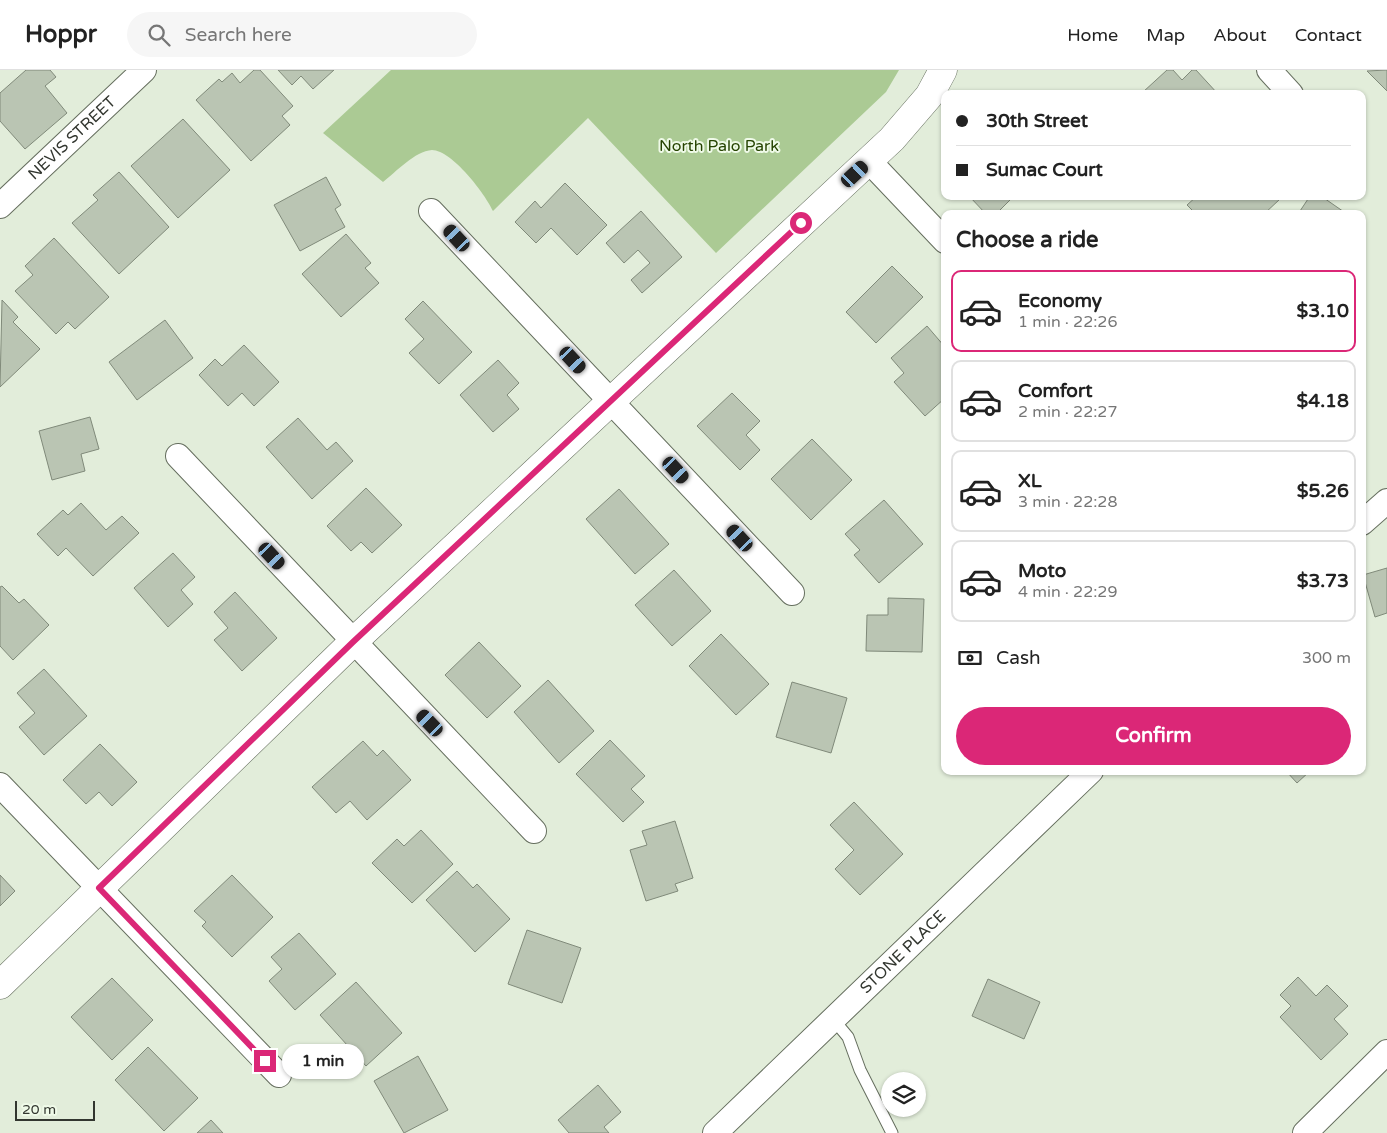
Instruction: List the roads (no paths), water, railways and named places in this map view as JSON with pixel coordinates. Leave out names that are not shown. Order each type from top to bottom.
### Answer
[{"type":"street","points":[[0,985],[353,642],[892,139],[929,96],[943,70]]},
{"type":"street","points":[[1268,70],[1287,90]]},
{"type":"street","name":"NEVIS STREET","points":[[0,206],[131,74]]},
{"type":"street","points":[[868,161],[941,237]]},
{"type":"street","points":[[431,210],[792,593]]},
{"type":"street","points":[[178,456],[534,831]]},
{"type":"street","points":[[1366,519],[1387,501]]},
{"type":"street","name":"STONE PLACE","points":[[715,1133],[1087,775]]},
{"type":"street","points":[[0,785],[279,1075]]},
{"type":"street","points":[[1305,1133],[1387,1052]]},
{"type":"lane","points":[[833,1019],[848,1037],[860,1070],[892,1133]]},
{"type":"park label","name":"North Palo Park","points":[[719,146]]}]
